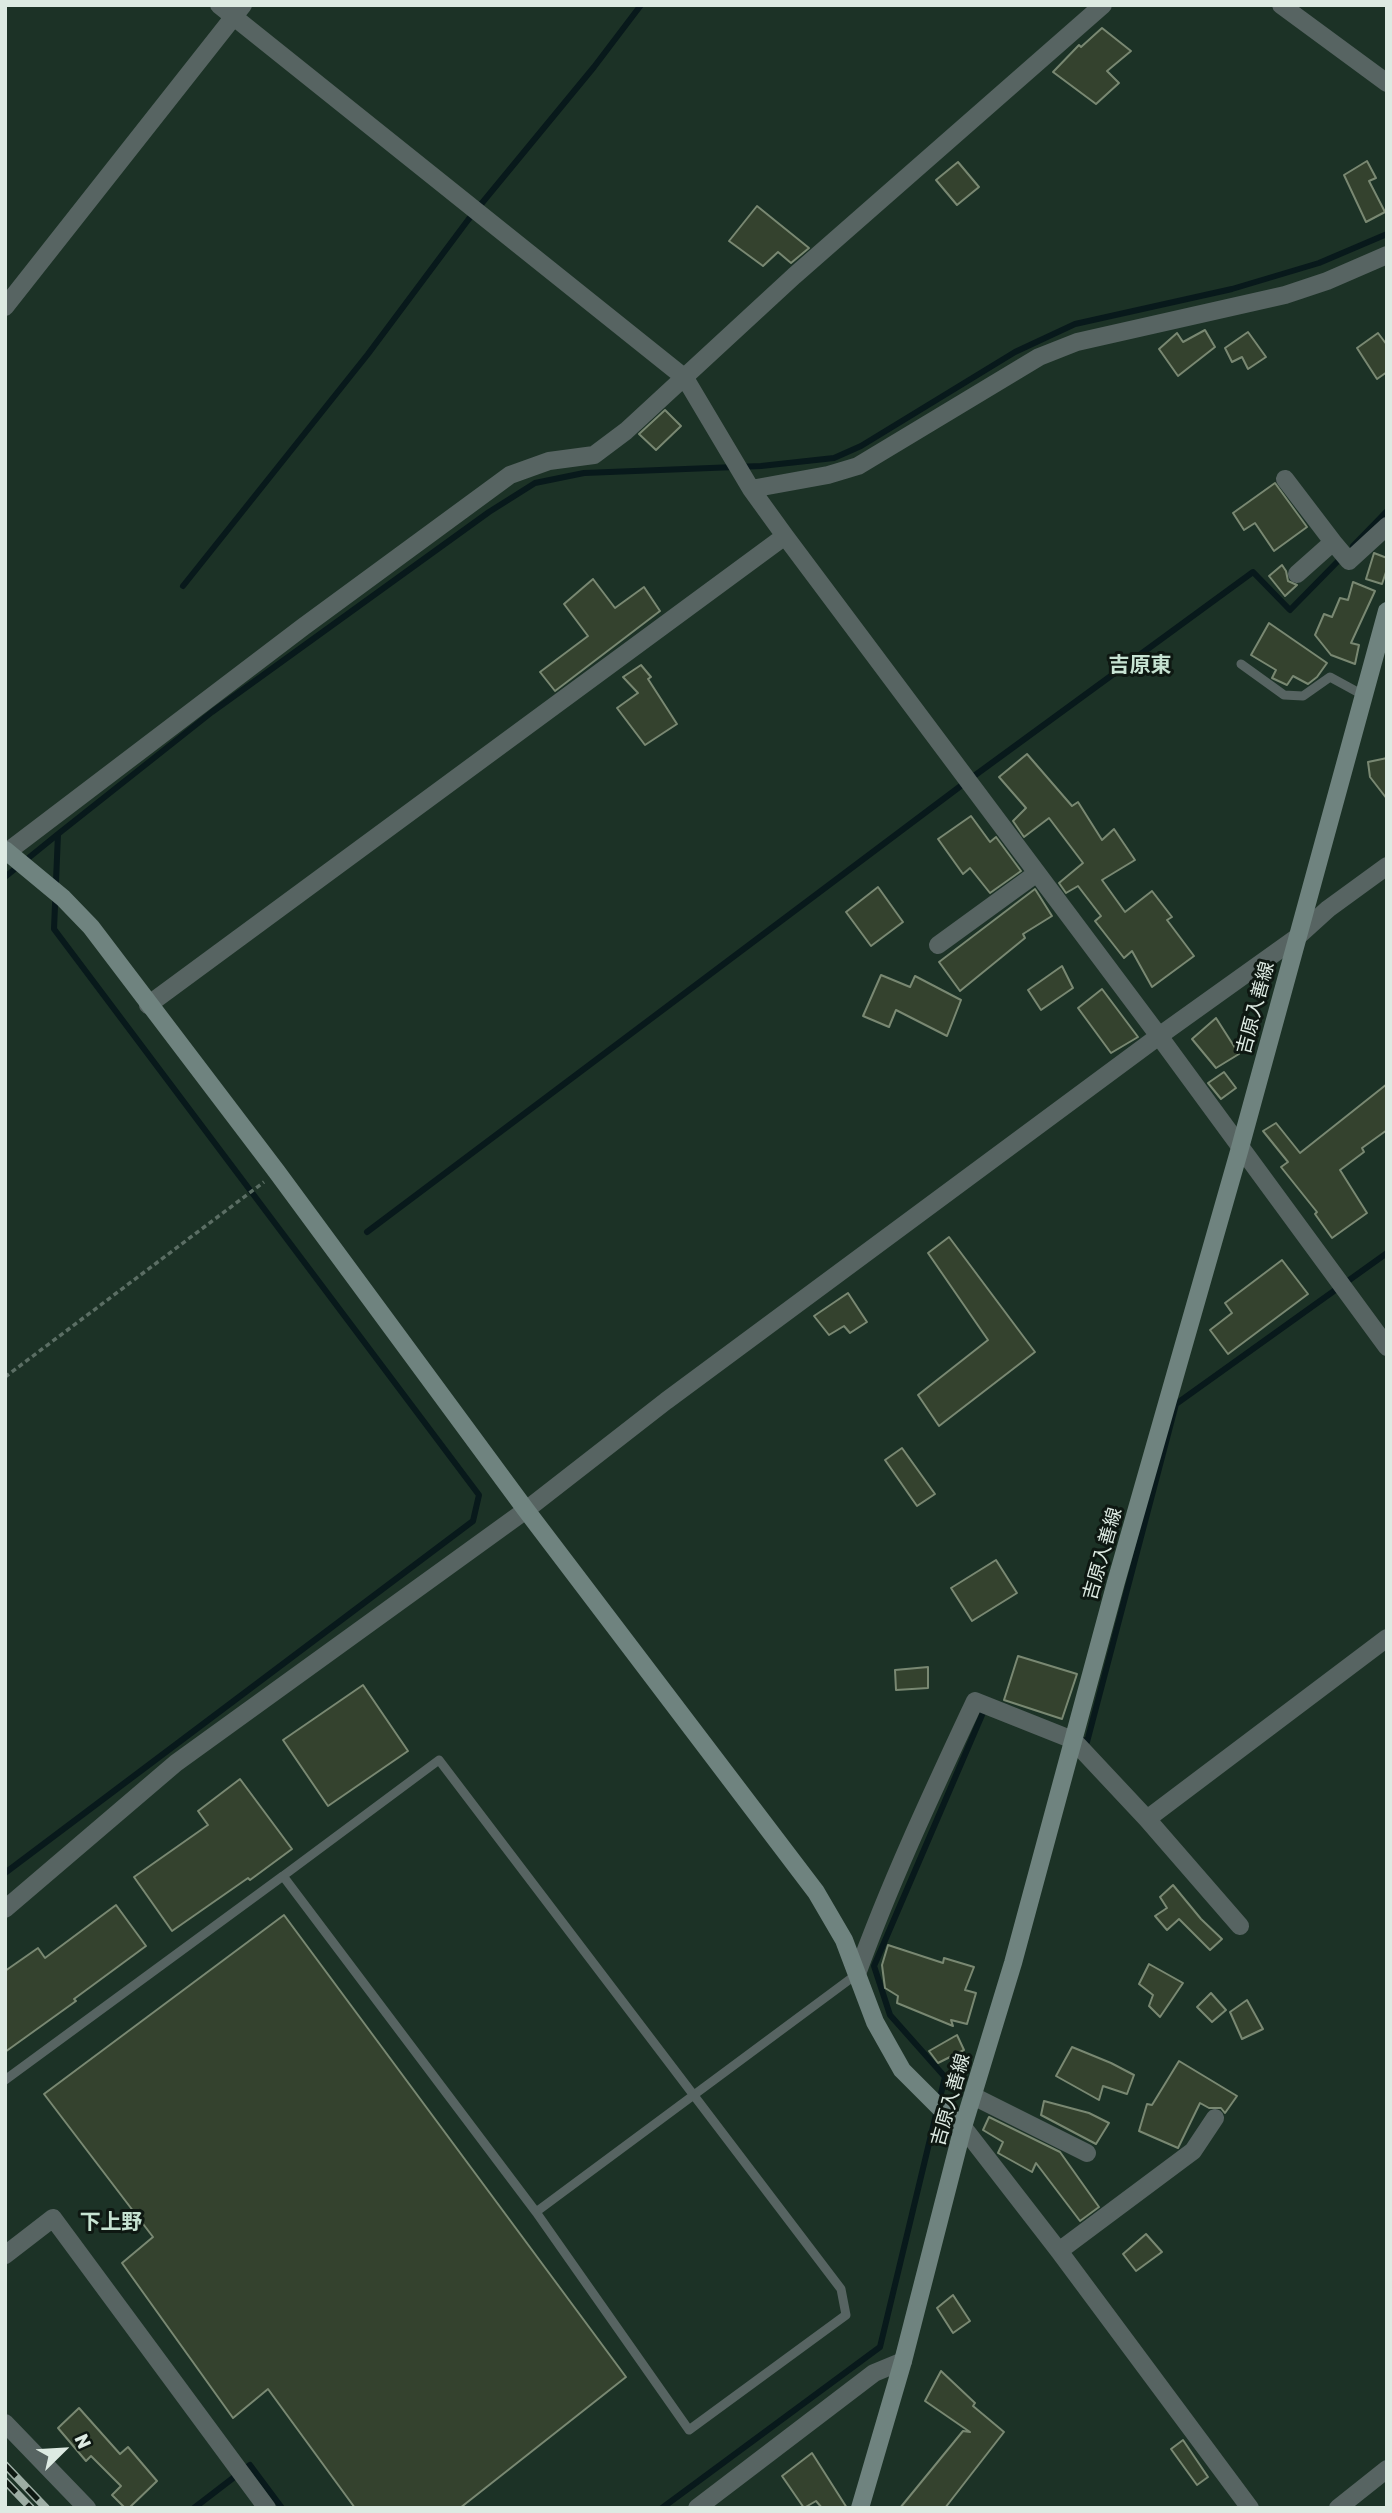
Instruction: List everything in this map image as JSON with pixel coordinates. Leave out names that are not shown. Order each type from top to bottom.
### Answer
[{"type":"main road","name":"吉原入善線","points":[[860,2508],[903,2361],[963,2127],[1013,1963],[1387,611]]},
{"type":"main road","points":[[6,851],[63,898],[91,927],[277,1172],[526,1510],[816,1892],[844,1940],[875,2022],[902,2070],[963,2127]]},
{"type":"street","points":[[219,5],[239,11],[685,378],[751,488],[785,536],[1159,1036],[1387,1347]]},
{"type":"street","points":[[6,851],[510,475],[549,461],[594,455],[626,431],[794,276],[1104,5]]},
{"type":"street","points":[[1281,5],[1387,83]]},
{"type":"street","points":[[5,307],[239,11]]},
{"type":"street","points":[[751,488],[828,475],[858,466],[1039,358],[1077,342],[1285,295],[1327,281],[1387,255]]},
{"type":"street","points":[[1286,479],[1349,561],[1387,526]]},
{"type":"street","points":[[148,1005],[785,536]]},
{"type":"street","points":[[1297,573],[1333,542]]},
{"type":"street","points":[[5,1909],[176,1763],[526,1510],[666,1401],[1159,1036],[1296,938],[1328,909],[1387,866]]},
{"type":"street","points":[[938,945],[1037,873]]},
{"type":"street","points":[[1147,1819],[1387,1638]]},
{"type":"street","points":[[857,1974],[878,1915],[922,1813],[975,1701],[1073,1740],[1147,1819],[1240,1926]]},
{"type":"street","points":[[973,2096],[1087,2152]]},
{"type":"street","points":[[1059,2251],[1193,2151],[1215,2118]]},
{"type":"street","points":[[963,2127],[1250,2508]]},
{"type":"street","points":[[5,2255],[52,2218],[267,2508]]},
{"type":"street","points":[[697,2508],[874,2373],[903,2361]]},
{"type":"street","points":[[5,2423],[87,2508]]},
{"type":"street","points":[[1338,2508],[1387,2469]]},
{"type":"lane","points":[[1241,664],[1284,695],[1303,695],[1330,677],[1363,695]]},
{"type":"lane","points":[[5,2080],[439,1760],[841,2289],[846,2315],[689,2430],[536,2212],[283,1876]]},
{"type":"lane","points":[[536,2212],[857,1974]]},
{"type":"path","points":[[5,1377],[277,1172]]},
{"type":"building","points":[[1102,28],[1131,51],[1107,71],[1119,83],[1096,104],[1053,72],[1079,45],[1081,47]]},
{"type":"building","points":[[1367,161],[1376,178],[1369,181],[1385,212],[1366,222],[1344,175]]},
{"type":"building","points":[[958,162],[979,187],[957,205],[936,180]]},
{"type":"building","points":[[757,206],[809,248],[791,263],[778,252],[763,266],[729,241]]},
{"type":"building","points":[[1205,330],[1215,347],[1178,376],[1159,349],[1177,333],[1183,342]]},
{"type":"building","points":[[1248,332],[1266,357],[1248,369],[1242,357],[1232,362],[1225,348]]},
{"type":"building","points":[[1378,333],[1387,345],[1387,372],[1377,379],[1357,348]]},
{"type":"building","points":[[665,410],[681,426],[656,450],[639,434]]},
{"type":"building","points":[[1275,483],[1307,527],[1274,551],[1255,523],[1244,530],[1233,513]]},
{"type":"building","points":[[1374,553],[1387,558],[1382,584],[1366,579]]},
{"type":"building","points":[[1282,565],[1288,581],[1297,585],[1285,596],[1269,576]]},
{"type":"building","points":[[593,579],[615,608],[644,587],[660,611],[555,691],[540,672],[588,636],[564,604]]},
{"type":"building","points":[[1353,582],[1375,591],[1351,643],[1359,645],[1355,664],[1331,655],[1315,635],[1324,614],[1332,617],[1340,598],[1348,600]]},
{"type":"building","points":[[1269,623],[1327,663],[1308,684],[1293,676],[1287,685],[1272,678],[1276,670],[1251,655]]},
{"type":"building","points":[[641,665],[651,677],[648,679],[677,724],[645,745],[617,708],[638,693],[623,677]]},
{"type":"building","points":[[1027,754],[1072,806],[1078,802],[1102,840],[1114,829],[1135,860],[1102,880],[1125,912],[1152,891],[1172,917],[1167,920],[1194,956],[1152,987],[1132,951],[1124,958],[1095,921],[1101,916],[1078,886],[1066,893],[1059,883],[1083,863],[1049,818],[1024,837],[1013,821],[1026,808],[999,777]]},
{"type":"building","points":[[1387,758],[1387,799],[1370,777],[1368,762]]},
{"type":"building","points":[[971,816],[990,842],[996,837],[1021,871],[990,893],[970,868],[963,874],[938,839]]},
{"type":"building","points":[[878,887],[903,922],[871,946],[846,912]]},
{"type":"building","points":[[1035,889],[1052,916],[1023,934],[1025,938],[960,991],[939,962]]},
{"type":"building","points":[[1062,966],[1073,988],[1041,1010],[1028,990]]},
{"type":"building","points":[[881,975],[910,987],[915,976],[961,1000],[947,1036],[896,1010],[889,1027],[863,1016]]},
{"type":"building","points":[[1102,989],[1138,1037],[1111,1053],[1078,1008]]},
{"type":"building","points":[[1216,1018],[1239,1054],[1216,1068],[1192,1039]]},
{"type":"building","points":[[1224,1072],[1236,1088],[1221,1099],[1208,1083]]},
{"type":"building","points":[[1387,1084],[1387,1130],[1362,1148],[1364,1152],[1340,1170],[1367,1213],[1332,1238],[1315,1214],[1317,1212],[1281,1167],[1288,1162],[1263,1131],[1276,1123],[1300,1153]]},
{"type":"building","points":[[949,1237],[1035,1352],[939,1426],[918,1395],[988,1340],[928,1253]]},
{"type":"building","points":[[1282,1260],[1308,1294],[1228,1354],[1210,1330],[1232,1313],[1225,1303]]},
{"type":"building","points":[[848,1293],[867,1322],[850,1333],[844,1326],[829,1335],[814,1316]]},
{"type":"building","points":[[902,1448],[935,1494],[917,1506],[885,1460]]},
{"type":"building","points":[[996,1560],[1017,1593],[972,1621],[951,1588]]},
{"type":"building","points":[[1018,1656],[1077,1674],[1062,1719],[1004,1700]]},
{"type":"building","points":[[928,1667],[928,1688],[896,1690],[895,1670]]},
{"type":"building","points":[[363,1685],[408,1751],[328,1806],[283,1740]]},
{"type":"building","points":[[240,1779],[292,1849],[172,1931],[134,1877],[208,1825],[198,1811]]},
{"type":"building","points":[[1173,1885],[1201,1919],[1222,1939],[1210,1950],[1179,1919],[1167,1930],[1155,1916],[1167,1908],[1160,1897]]},
{"type":"building","points":[[116,1905],[146,1946],[5,2052],[5,1971],[38,1948],[45,1958]]},
{"type":"building","points":[[284,1915],[626,2377],[460,2508],[355,2508],[268,2389],[233,2418],[122,2263],[153,2237],[44,2094]]},
{"type":"building","points":[[888,1945],[943,1963],[944,1958],[974,1967],[965,1990],[976,1993],[967,2024],[951,2020],[953,2026],[897,2003],[898,1996],[885,1988],[882,1965]]},
{"type":"building","points":[[1149,1964],[1183,1983],[1160,2017],[1149,2006],[1153,1995],[1139,1984]]},
{"type":"building","points":[[1211,1993],[1226,2010],[1212,2022],[1197,2007]]},
{"type":"building","points":[[1247,2000],[1263,2029],[1242,2039],[1230,2012]]},
{"type":"building","points":[[957,2035],[964,2050],[938,2063],[929,2051]]},
{"type":"building","points":[[1072,2047],[1134,2075],[1127,2094],[1103,2086],[1099,2100],[1056,2076]]},
{"type":"building","points":[[1179,2061],[1237,2096],[1225,2113],[1221,2108],[1209,2108],[1200,2103],[1178,2148],[1139,2131],[1147,2104],[1152,2105]]},
{"type":"building","points":[[1044,2101],[1089,2113],[1109,2123],[1096,2144],[1041,2115]]},
{"type":"building","points":[[989,2117],[1060,2152],[1099,2207],[1080,2221],[1036,2163],[1032,2172],[998,2153],[1003,2142],[983,2130]]},
{"type":"building","points":[[1146,2234],[1162,2252],[1136,2271],[1123,2254]]},
{"type":"building","points":[[953,2295],[970,2321],[953,2333],[937,2308]]},
{"type":"building","points":[[941,2371],[975,2403],[973,2406],[1004,2432],[945,2508],[900,2508],[963,2431],[970,2432],[925,2401]]},
{"type":"building","points":[[79,2408],[120,2454],[128,2447],[157,2481],[129,2508],[125,2508],[112,2495],[121,2486],[91,2456],[86,2461],[58,2428]]},
{"type":"building","points":[[1183,2440],[1208,2477],[1197,2485],[1171,2449]]},
{"type":"building","points":[[812,2453],[847,2508],[822,2508],[816,2501],[804,2508],[782,2476]]},
{"type":"waterway","points":[[183,586],[368,354],[468,220],[594,67],[641,5]]},
{"type":"waterway","points":[[5,1873],[473,1521],[479,1495],[54,929],[58,834],[212,712],[489,512],[535,483],[584,473],[761,466],[834,458],[861,446],[1015,352],[1075,324],[1232,289],[1319,263],[1387,234]]},
{"type":"waterway","points":[[1353,546],[1387,511]]},
{"type":"waterway","points":[[367,1232],[974,776],[1253,572],[1290,610],[1343,556]]},
{"type":"waterway","points":[[5,877],[58,834]]},
{"type":"waterway","points":[[1081,1739],[1087,1742],[1176,1404],[1387,1253]]},
{"type":"waterway","points":[[662,2508],[880,2347],[945,2077],[890,2015],[874,1966],[985,1708]]},
{"type":"waterway","points":[[194,2508],[250,2465],[282,2508]]},
{"type":"railway","points":[[5,2465],[46,2508]]},
{"type":"railway","points":[[5,2481],[31,2508]]},
{"type":"district","name":"吉原東","points":[[1140,666]]},
{"type":"district","name":"下上野","points":[[111,2223]]}]
